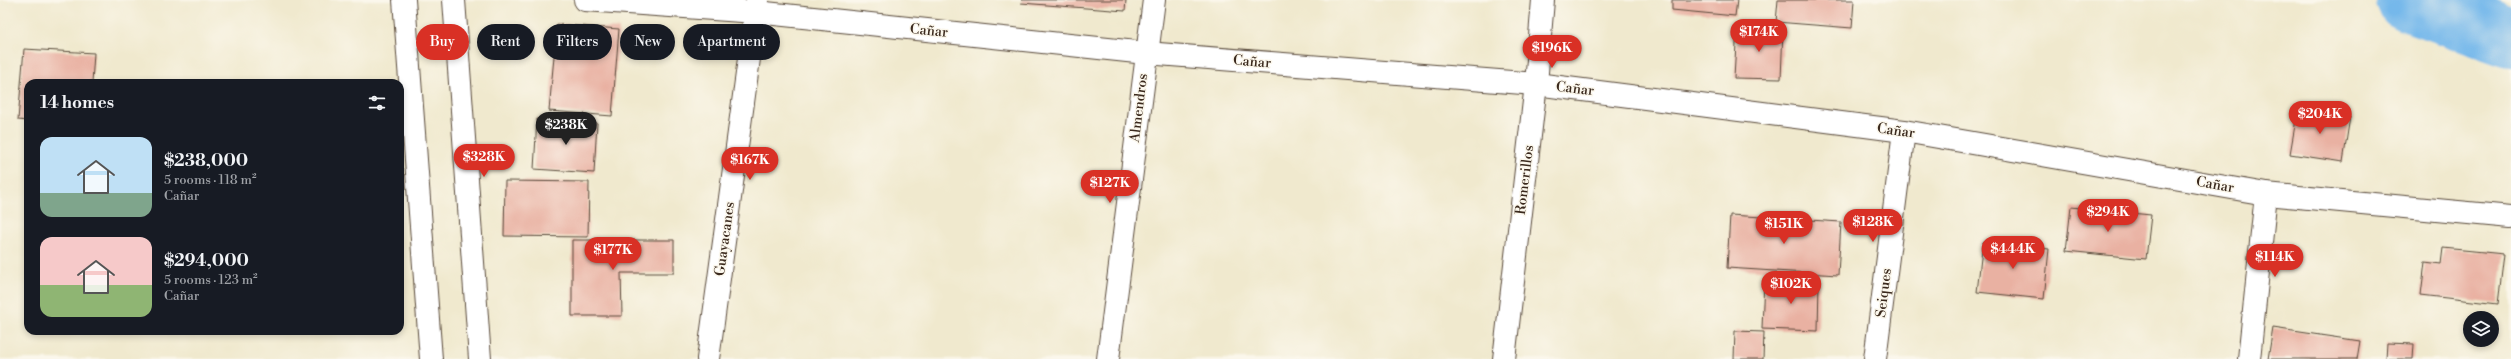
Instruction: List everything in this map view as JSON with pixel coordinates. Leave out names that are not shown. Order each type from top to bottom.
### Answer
[{"type":"street","points":[[404,0],[431,359]]},
{"type":"street","points":[[454,0],[480,359]]},
{"type":"street","name":"Cañar","points":[[585,0],[756,6],[1146,54],[1536,84],[1904,131],[2266,194],[2511,217]]},
{"type":"street","name":"Almendros","points":[[1108,359],[1154,0]]},
{"type":"street","name":"Romerillos","points":[[1504,359],[1536,84],[1543,0]]},
{"type":"street","name":"Guayacanes","points":[[708,359],[756,6]]},
{"type":"street","name":"Seiques","points":[[1876,359],[1904,131]]},
{"type":"street","points":[[2250,359],[2266,194]]},
{"type":"building","points":[[1022,0],[1126,0],[1125,11],[1021,3]]},
{"type":"building","points":[[1672,0],[1737,0],[1735,16],[1672,10]]},
{"type":"building","points":[[1778,0],[1854,0],[1852,28],[1776,22]]},
{"type":"building","points":[[1737,27],[1783,29],[1781,79],[1734,78]]},
{"type":"building","points":[[612,28],[619,29],[612,116],[549,111],[554,60],[612,60]]},
{"type":"building","points":[[24,49],[94,53],[92,79],[24,79],[24,121],[18,120]]},
{"type":"building","points":[[2298,108],[2350,117],[2343,162],[2290,154]]},
{"type":"building","points":[[537,119],[597,123],[594,173],[534,169]]},
{"type":"building","points":[[505,181],[589,182],[588,237],[504,236]]},
{"type":"building","points":[[2071,207],[2151,215],[2146,259],[2066,251]]},
{"type":"building","points":[[1730,215],[1841,222],[1838,275],[1727,268]]},
{"type":"building","points":[[572,240],[674,240],[674,273],[621,273],[622,316],[572,316]]},
{"type":"building","points":[[1983,241],[2049,249],[2044,299],[1977,292]]},
{"type":"building","points":[[2443,248],[2504,254],[2498,304],[2421,295],[2425,262],[2441,264]]},
{"type":"building","points":[[1764,279],[1819,281],[1818,331],[1762,329]]},
{"type":"building","points":[[2273,328],[2360,341],[2357,359],[2268,359]]},
{"type":"building","points":[[1735,331],[1764,332],[1763,359],[1734,359]]},
{"type":"building","points":[[2387,343],[2414,344],[2413,359],[2386,359]]},
{"type":"waterway","points":[[2407,0],[2511,37]]}]
